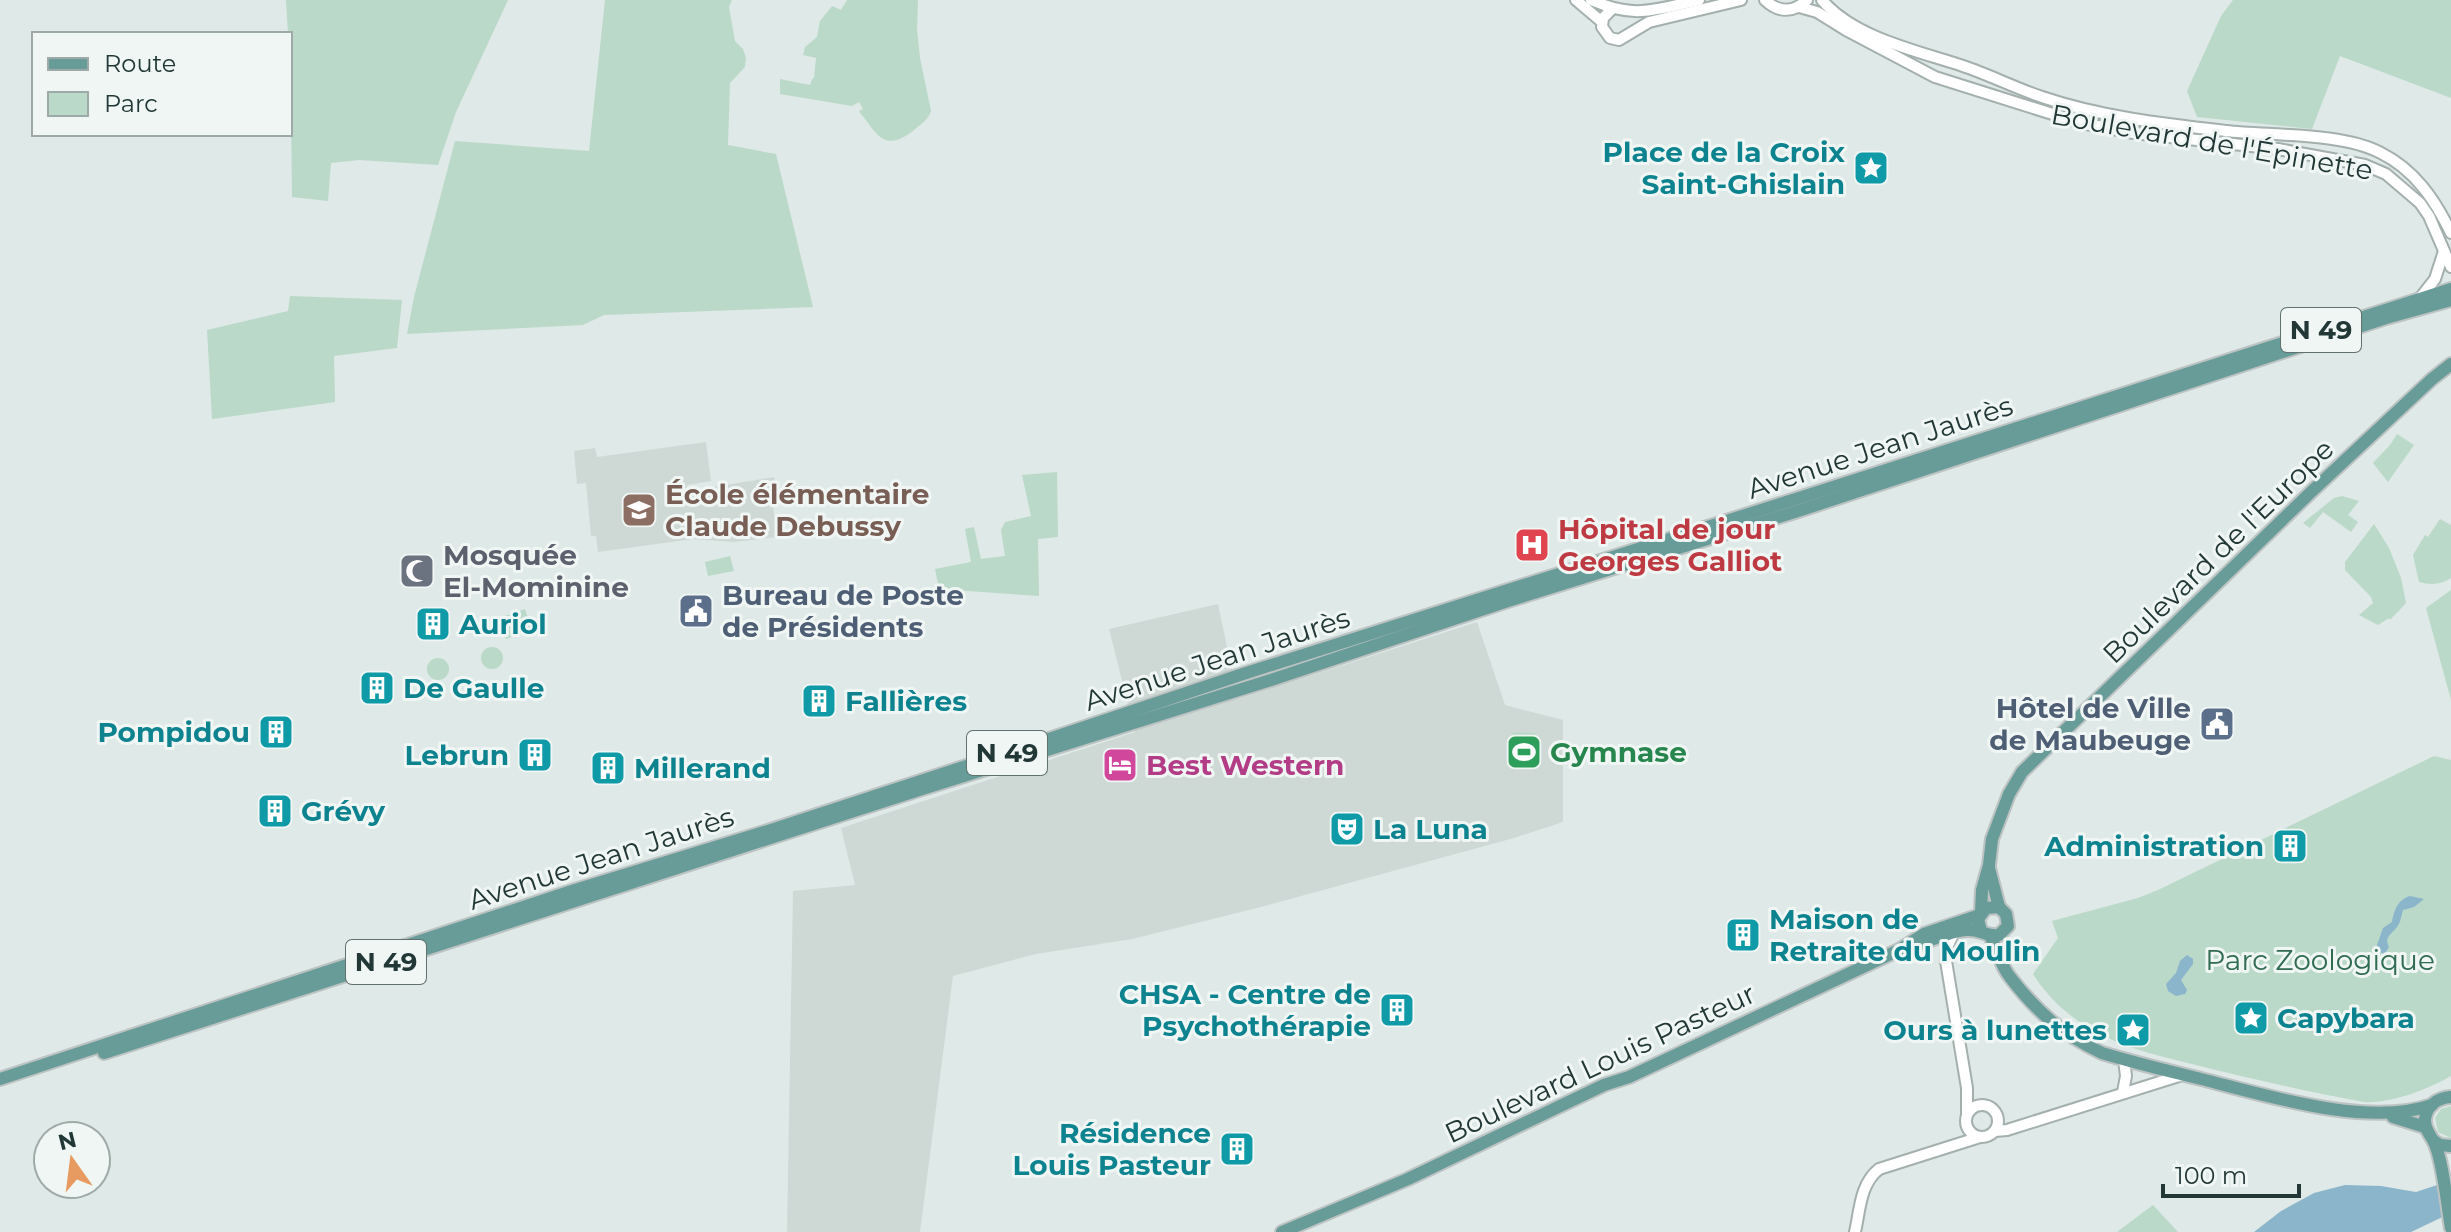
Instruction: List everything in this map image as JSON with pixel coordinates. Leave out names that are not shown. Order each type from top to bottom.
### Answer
[{"type":"main road","name":"Avenue Jean Jaurès","points":[[0,1088],[1243,674],[2451,289]]},
{"type":"main road","name":"Avenue Jean Jaurès","points":[[0,1079],[1271,680],[2386,318],[2451,300]]},
{"type":"main road","points":[[2432,379],[2451,356]]},
{"type":"main road","name":"Boulevard de l'Europe","points":[[1980,913],[1992,839],[2009,794],[2022,772],[2310,493],[2451,364]]},
{"type":"main road","name":"Boulevard de l'Europe","points":[[1989,865],[1999,907]]},
{"type":"main road","points":[[1899,950],[1954,932],[1968,930],[1991,934],[2008,926],[2008,917],[1999,907],[1990,907],[1980,913],[1978,923],[1991,934],[2008,976],[2048,1020],[2079,1042],[2124,1060],[2271,1098],[2366,1111],[2413,1111],[2432,1105]]},
{"type":"main road","name":"Boulevard Louis Pasteur","points":[[1282,1232],[1408,1179],[1899,950],[1932,931],[1980,913]]},
{"type":"main road","points":[[2425,1127],[2427,1111],[2432,1105],[2451,1097]]},
{"type":"main road","points":[[2366,1111],[2406,1119],[2425,1127],[2434,1141],[2451,1228]]},
{"type":"main road","points":[[2434,1141],[2451,1146]]},
{"type":"street","points":[[1576,0],[1602,22]]},
{"type":"street","points":[[1591,0],[1629,13],[1699,0]]},
{"type":"street","points":[[1612,9],[1605,14],[1602,22],[1603,31],[1614,40],[1623,39],[1649,22],[1741,0]]},
{"type":"street","name":"Boulevard de l'Épinette","points":[[1763,0],[1782,10],[1791,10],[1803,4],[1935,77],[2081,123],[2134,133],[2278,149],[2365,165],[2386,174],[2411,192],[2429,216],[2451,267]]},
{"type":"street","name":"Boulevard de l'Épinette","points":[[1822,0],[1834,12],[1894,45],[2068,105],[2148,121],[2358,144],[2395,161],[2421,185],[2442,214],[2451,233]]},
{"type":"street","points":[[1629,13],[1634,22],[1632,32]]},
{"type":"street","points":[[2420,298],[2435,279],[2444,251]]},
{"type":"street","points":[[1948,1148],[1966,1126],[1967,1113],[1967,1088],[1946,961],[1946,950],[1954,932]]},
{"type":"street","points":[[2123,1092],[2126,1076],[2124,1060]]},
{"type":"street","points":[[1966,1126],[1971,1134],[1986,1137],[1995,1131],[2182,1075]]},
{"type":"street","points":[[1967,1088],[1993,1109],[1997,1117],[1995,1131]]},
{"type":"street","points":[[1967,1113],[1975,1106],[1985,1105]]},
{"type":"street","points":[[1997,1117],[2026,1124]]},
{"type":"street","points":[[1855,1232],[1865,1185],[1879,1169],[1980,1137]]},
{"type":"shaded area","name":"École élémentaire Claude Debussy","points":[[706,442],[711,481],[687,485],[688,491],[774,477],[777,494],[771,496],[778,537],[734,542],[693,539],[598,552],[596,536],[591,536],[586,483],[577,484],[574,451],[595,448],[597,457]]},
{"type":"shaded area","points":[[1218,604],[1238,699],[1477,622],[1505,705],[1563,720],[1563,822],[1257,908],[1132,939],[1036,954],[953,976],[920,1232],[787,1232],[793,891],[855,885],[841,828],[1135,732],[1109,629]]},
{"type":"green space","points":[[286,0],[508,0],[456,112],[438,165],[359,160],[331,163],[328,201],[292,197],[292,32],[288,32]]},
{"type":"green space","points":[[605,0],[732,0],[729,7],[735,41],[746,58],[745,67],[730,83],[728,145],[776,154],[813,307],[604,315],[583,325],[407,334],[455,141],[589,151]]},
{"type":"green space","points":[[847,0],[918,0],[920,58],[931,111],[919,126],[904,137],[888,141],[882,138],[859,111],[863,109],[859,102],[852,106],[780,94],[780,79],[810,85],[816,58],[803,55],[805,47],[817,37],[820,21],[832,6],[841,10]]},
{"type":"green space","points":[[2233,0],[2451,0],[2451,98],[2340,56],[2312,129],[2197,117],[2187,91],[2221,16]]},
{"type":"green space","points":[[290,296],[402,300],[397,348],[334,356],[335,402],[212,419],[207,330],[288,311]]},
{"type":"green space","points":[[2397,434],[2414,445],[2388,482],[2373,463]]},
{"type":"green space","points":[[1057,472],[1058,537],[1038,539],[1039,596],[939,589],[935,569],[971,562],[965,529],[974,527],[981,559],[1005,556],[1001,530],[1005,522],[1031,516],[1022,475]]},
{"type":"green space","points":[[2342,496],[2359,501],[2348,515],[2358,522],[2351,532],[2323,512],[2310,528],[2303,523],[2334,498]]},
{"type":"green space","points":[[2440,519],[2451,525],[2451,578],[2435,584],[2419,582],[2413,555],[2425,535],[2428,537]]},
{"type":"green space","points":[[2374,524],[2389,548],[2401,578],[2406,603],[2390,620],[2378,625],[2359,615],[2373,603],[2345,570],[2345,562]]},
{"type":"green space","points":[[730,556],[734,571],[708,576],[705,562]]},
{"type":"green space","points":[[2451,590],[2451,700],[2426,608]]},
{"type":"green space","points":[[525,609],[532,630],[506,639],[499,618]]},
{"type":"green space","points":[[492,647],[500,650],[503,658],[500,666],[492,669],[484,666],[481,658],[484,650]]},
{"type":"green space","points":[[438,658],[446,661],[449,669],[446,677],[438,680],[430,677],[427,669],[430,661]]},
{"type":"green space","name":"Gymnase","points":[[1513,732],[1535,733],[1539,765],[1527,769],[1523,756],[1513,758]]},
{"type":"green space","name":"Parc Zoologique","points":[[2434,756],[2451,760],[2451,1076],[2409,1095],[2364,1102],[2217,1070],[2148,1053],[2102,1035],[2063,1009],[2033,974],[2058,938],[2052,921],[2158,890]]},
{"type":"green space","points":[[2451,1106],[2451,1138],[2438,1132],[2435,1118],[2441,1109]]},
{"type":"green space","points":[[2153,1205],[2178,1232],[2117,1232]]},
{"type":"water","points":[[2410,896],[2424,899],[2414,907],[2403,910],[2398,925],[2388,938],[2389,947],[2384,955],[2376,948],[2383,928],[2392,922],[2399,903]]},
{"type":"water","points":[[2187,955],[2193,959],[2193,964],[2181,980],[2187,990],[2185,994],[2176,996],[2168,991],[2166,984]]},
{"type":"water","points":[[2451,1177],[2451,1213],[2411,1232],[2254,1232],[2281,1211],[2314,1193],[2345,1185],[2381,1186],[2416,1192]]},
{"type":"place","name":"Place de la Croix Saint-Ghislain","points":[[1871,168]]},
{"type":"place","name":"École élémentaire Claude Debussy","points":[[639,510]]},
{"type":"place","name":"Hôpital de jour Georges Galliot","points":[[1532,545]]},
{"type":"place","name":"Mosquée El-Mominine","points":[[417,571]]},
{"type":"place","name":"Bureau de Poste de Présidents","points":[[696,611]]},
{"type":"place","name":"Auriol","points":[[433,624]]},
{"type":"place","name":"De Gaulle","points":[[377,688]]},
{"type":"place","name":"Fallières","points":[[819,701]]},
{"type":"place","name":"Hôtel de Ville de Maubeuge","points":[[2217,724]]},
{"type":"place","name":"Pompidou","points":[[276,732]]},
{"type":"place","name":"Gymnase","points":[[1524,752]]},
{"type":"place","name":"Lebrun","points":[[535,755]]},
{"type":"place","name":"Best Western","points":[[1120,765]]},
{"type":"place","name":"Millerand","points":[[608,768]]},
{"type":"place","name":"Grévy","points":[[275,811]]},
{"type":"place","name":"La Luna","points":[[1347,829]]},
{"type":"place","name":"Administration","points":[[2290,846]]},
{"type":"place","name":"Maison de Retraite du Moulin","points":[[1743,935]]},
{"type":"place","name":"CHSA - Centre de Psychothérapie","points":[[1397,1010]]},
{"type":"place","name":"Capybara","points":[[2251,1018]]},
{"type":"place","name":"Ours à lunettes","points":[[2133,1030]]},
{"type":"place","name":"Résidence Louis Pasteur","points":[[1237,1149]]}]
